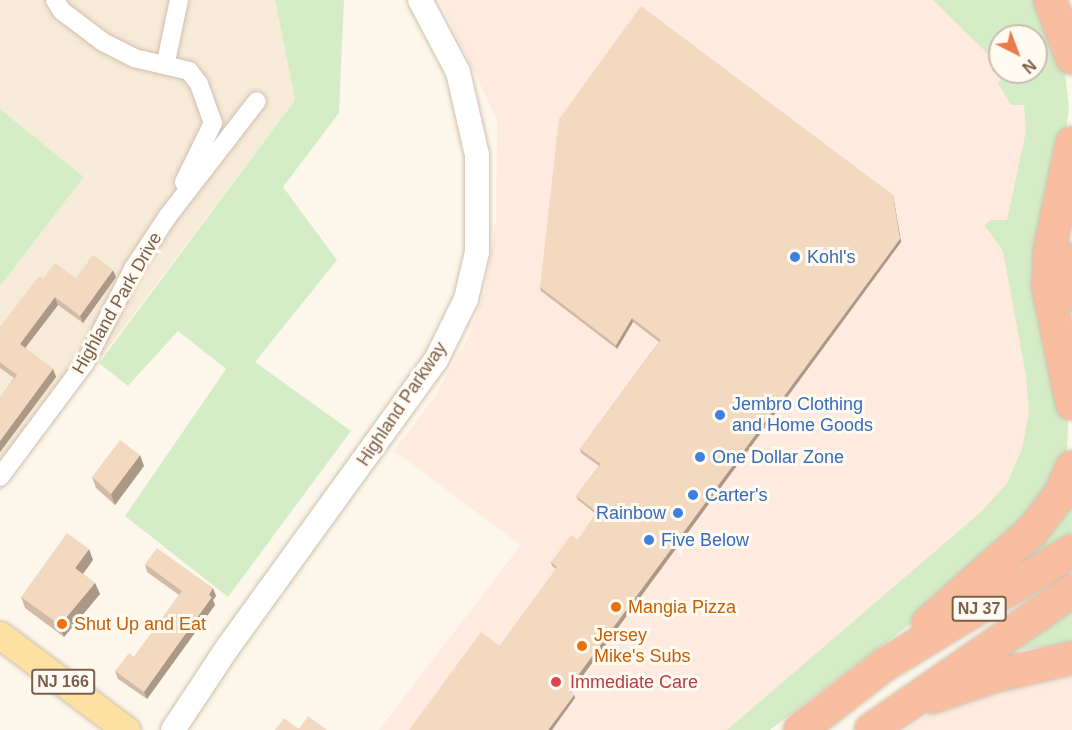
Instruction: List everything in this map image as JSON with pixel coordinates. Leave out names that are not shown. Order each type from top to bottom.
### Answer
[{"type":"highway","points":[[1050,0],[1072,58]]},
{"type":"highway","points":[[1072,143],[1050,249],[1048,286],[1072,404]]},
{"type":"highway","points":[[1072,260],[1072,294]]},
{"type":"highway","points":[[884,665],[942,608],[1027,537],[1061,493],[1072,467]]},
{"type":"highway","name":"NJ 37","points":[[800,730],[884,665],[1072,551]]},
{"type":"highway","name":"NJ 37","points":[[871,730],[1072,591]]},
{"type":"highway","points":[[900,708],[994,676],[1072,658]]},
{"type":"main road","name":"NJ 166","points":[[0,635],[126,730]]},
{"type":"street","points":[[55,0],[62,11],[103,42],[134,58],[166,62],[189,71],[199,84],[213,123],[168,216]]},
{"type":"street","points":[[166,62],[180,0]]},
{"type":"street","name":"Highland Parkway","points":[[173,730],[228,647],[436,360],[466,299],[477,252],[477,156],[458,72],[420,0]]},
{"type":"street","name":"Highland Park Drive","points":[[0,477],[85,363],[147,247],[168,216],[257,101]]},
{"type":"shaded area","points":[[0,0],[275,0],[295,100],[0,492],[0,286],[84,177],[0,109]]},
{"type":"shaded area","points":[[440,0],[933,0],[984,50],[988,48],[988,84],[1030,84],[1049,460],[764,730],[379,730],[521,545],[394,451],[435,396],[468,338],[485,291],[496,222],[497,120]]},
{"type":"shaded area","points":[[1072,669],[1072,730],[906,730],[937,709]]},
{"type":"green space","points":[[275,0],[344,0],[339,113],[283,187],[337,260],[255,362],[351,431],[228,597],[125,516],[226,369],[178,331],[128,386],[99,363],[295,100]]},
{"type":"green space","points":[[933,0],[1042,0],[1062,47],[1069,107],[1044,308],[1068,424],[1067,453],[1050,495],[950,594],[770,730],[727,730],[981,512],[1007,483],[1022,449],[1029,411],[1026,376],[1003,251],[985,226],[990,220],[1007,220],[1026,131],[1024,105],[1011,105],[999,84],[1048,84],[1048,24],[988,24],[988,54]]},
{"type":"green space","points":[[0,109],[84,177],[0,286]]},
{"type":"green space","points":[[1072,490],[1072,533],[1000,575]]},
{"type":"green space","points":[[1072,608],[1072,645],[1012,650]]},
{"type":"building","points":[[641,6],[893,195],[900,239],[568,689],[574,695],[548,730],[409,730],[481,632],[500,646],[557,567],[551,562],[571,535],[578,540],[597,512],[576,496],[601,464],[580,449],[661,340],[632,318],[616,345],[540,287],[559,119]]},
{"type":"building","points":[[93,255],[113,270],[80,316],[55,297],[20,344],[53,369],[0,441],[0,398],[17,375],[0,362],[0,327],[39,276],[43,279],[55,263],[76,278]]},
{"type":"building","points":[[120,440],[140,455],[111,494],[92,477]]},
{"type":"building","points":[[67,533],[89,549],[75,568],[95,583],[60,625],[21,597]]},
{"type":"building","points":[[157,548],[213,588],[209,595],[212,597],[144,692],[115,671],[129,653],[134,657],[182,591],[145,564]]},
{"type":"building","points":[[308,716],[327,730],[275,730],[284,718],[299,729]]},
{"type":"place","name":"Kohl's","points":[[795,257]]},
{"type":"place","name":"Jembro Clothing and Home Goods","points":[[720,415]]},
{"type":"place","name":"One Dollar Zone","points":[[700,457]]},
{"type":"place","name":"Carter's","points":[[693,495]]},
{"type":"place","name":"Rainbow","points":[[678,513]]},
{"type":"place","name":"Five Below","points":[[649,540]]},
{"type":"place","name":"Mangia Pizza","points":[[616,607]]},
{"type":"place","name":"Shut Up and Eat","points":[[62,624]]},
{"type":"place","name":"Jersey Mike's Subs","points":[[582,646]]},
{"type":"place","name":"Immediate Care","points":[[556,682]]}]
